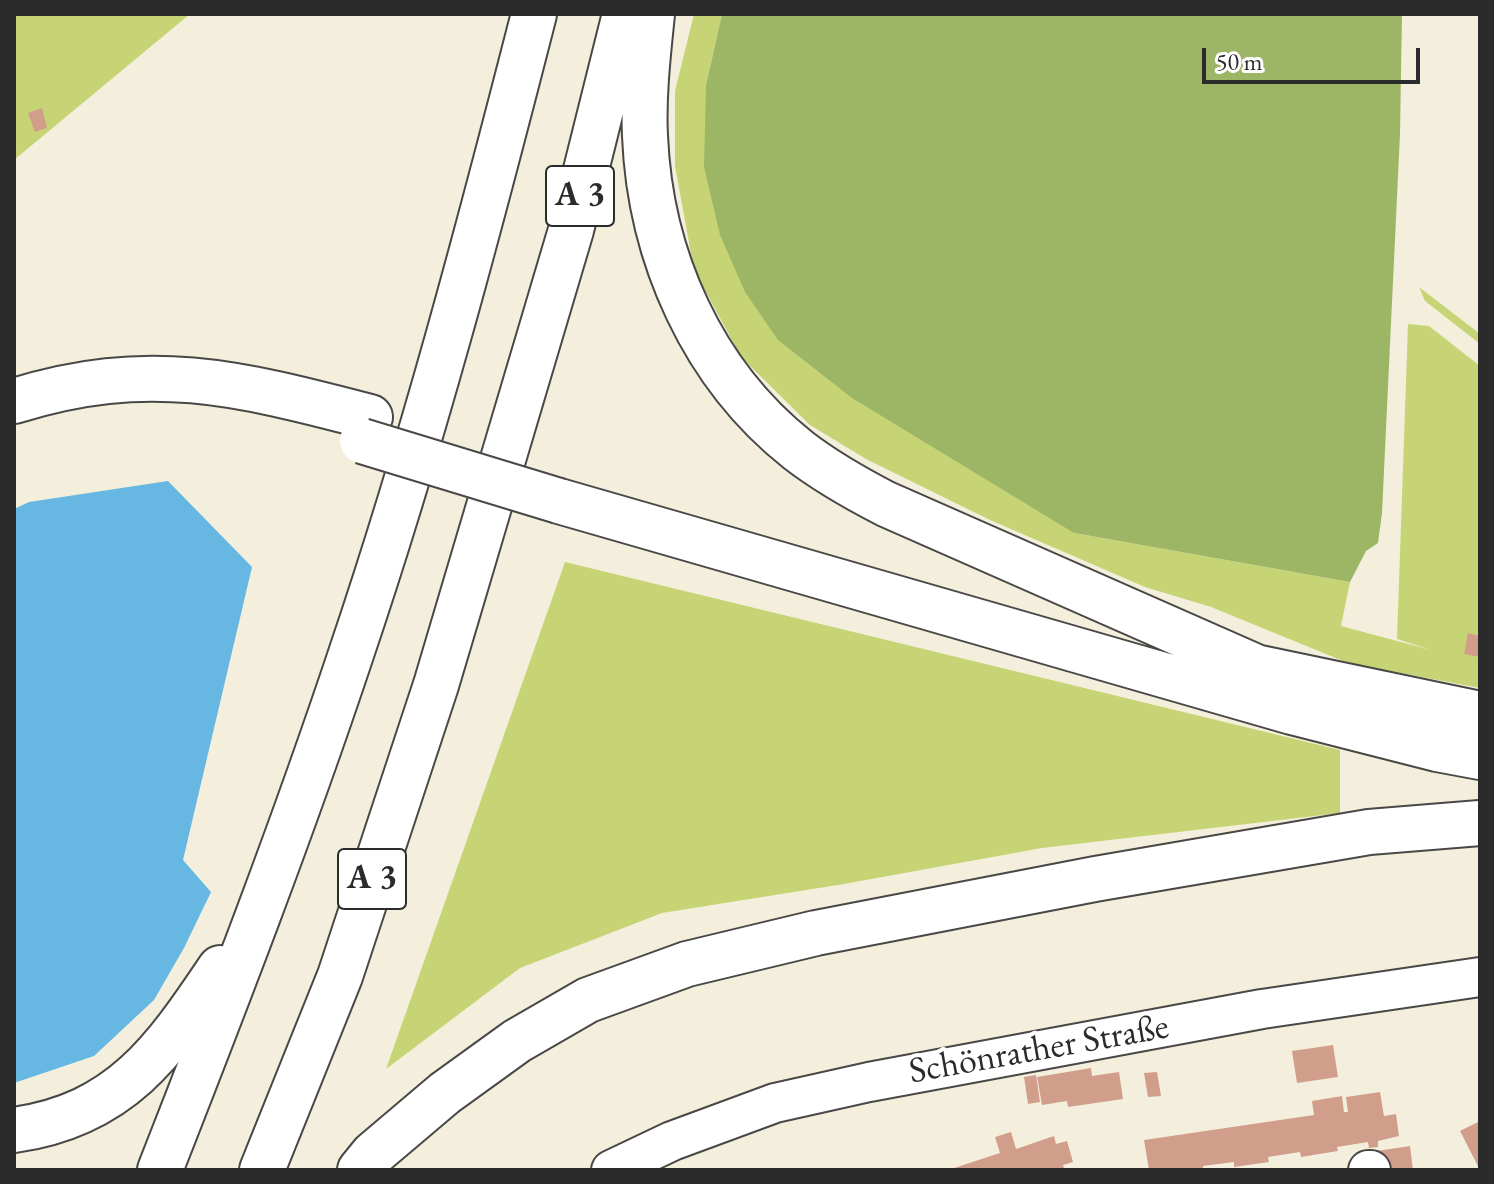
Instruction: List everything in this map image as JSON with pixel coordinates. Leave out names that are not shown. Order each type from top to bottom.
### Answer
[{"type":"highway","name":"A 3","points":[[160,1170],[264,903],[352,653],[447,344],[534,14]]},
{"type":"highway","name":"A 3","points":[[262,1170],[340,976],[436,685],[571,230],[625,14]]},
{"type":"highway","points":[[652,14],[645,134],[658,232],[674,282],[697,329],[725,373],[759,414],[797,449],[840,479],[886,504],[1265,671]]},
{"type":"highway","points":[[14,401],[87,383],[134,378],[181,378],[274,392],[366,429],[1292,712],[1480,757]]},
{"type":"highway","points":[[14,426],[60,413],[142,404],[366,429]]},
{"type":"highway","points":[[562,489],[1265,671],[1480,714]]},
{"type":"highway","points":[[360,1170],[373,1154],[445,1093],[517,1041],[588,1000],[687,964],[816,933],[1095,879],[1369,832],[1480,823]]},
{"type":"highway","points":[[14,1130],[35,1127],[79,1112],[119,1090],[155,1059],[264,903]]},
{"type":"street","name":"Schönrather Straße","points":[[611,1170],[672,1141],[775,1103],[869,1082],[1262,1009],[1480,977]]},
{"type":"green space","points":[[14,14],[190,14],[14,160]]},
{"type":"green space","points":[[694,14],[722,14],[706,85],[1074,533],[1350,582],[1341,626],[1431,650],[1397,639],[1408,324],[1429,326],[1480,366],[1480,688],[1348,663],[1211,607],[1145,587],[990,520],[866,459],[810,425],[741,357],[694,270],[675,166],[675,91]]},
{"type":"green space","points":[[722,14],[1402,14],[1400,134],[1382,513],[1378,543],[1366,551],[1350,582],[1074,533],[852,398],[778,340],[745,292],[720,235],[704,167],[706,85]]},
{"type":"green space","points":[[1419,287],[1480,334],[1480,344],[1425,301]]},
{"type":"green space","points":[[565,562],[1340,750],[1340,813],[1042,848],[662,913],[520,968],[386,1069]]},
{"type":"water","points":[[168,481],[252,567],[183,860],[211,892],[154,1000],[94,1056],[14,1083],[14,509],[29,502]]},
{"type":"building","points":[[42,108],[47,128],[35,132],[28,113]]},
{"type":"building","points":[[1468,633],[1480,636],[1480,657],[1464,654]]},
{"type":"building","points":[[1333,1045],[1338,1077],[1297,1083],[1292,1051]]},
{"type":"building","points":[[1091,1068],[1092,1076],[1119,1072],[1123,1099],[1068,1107],[1067,1101],[1042,1105],[1037,1077]]},
{"type":"building","points":[[1157,1072],[1161,1096],[1148,1097],[1144,1073]]},
{"type":"building","points":[[1036,1075],[1040,1102],[1028,1104],[1024,1077]]},
{"type":"building","points":[[1380,1092],[1384,1116],[1396,1114],[1399,1136],[1378,1141],[1378,1147],[1369,1148],[1368,1142],[1301,1157],[1300,1152],[1268,1157],[1269,1162],[1234,1167],[1234,1162],[1203,1166],[1203,1170],[1149,1170],[1144,1140],[1314,1115],[1312,1101],[1342,1096],[1344,1112],[1348,1112],[1346,1097]]},
{"type":"building","points":[[1480,1121],[1480,1170],[1460,1131]]},
{"type":"building","points":[[1011,1132],[1016,1149],[1054,1136],[1056,1144],[1067,1141],[1073,1162],[1059,1170],[948,1170],[1000,1153],[995,1137]]},
{"type":"building","points":[[1410,1146],[1413,1170],[1379,1170],[1377,1151]]}]
